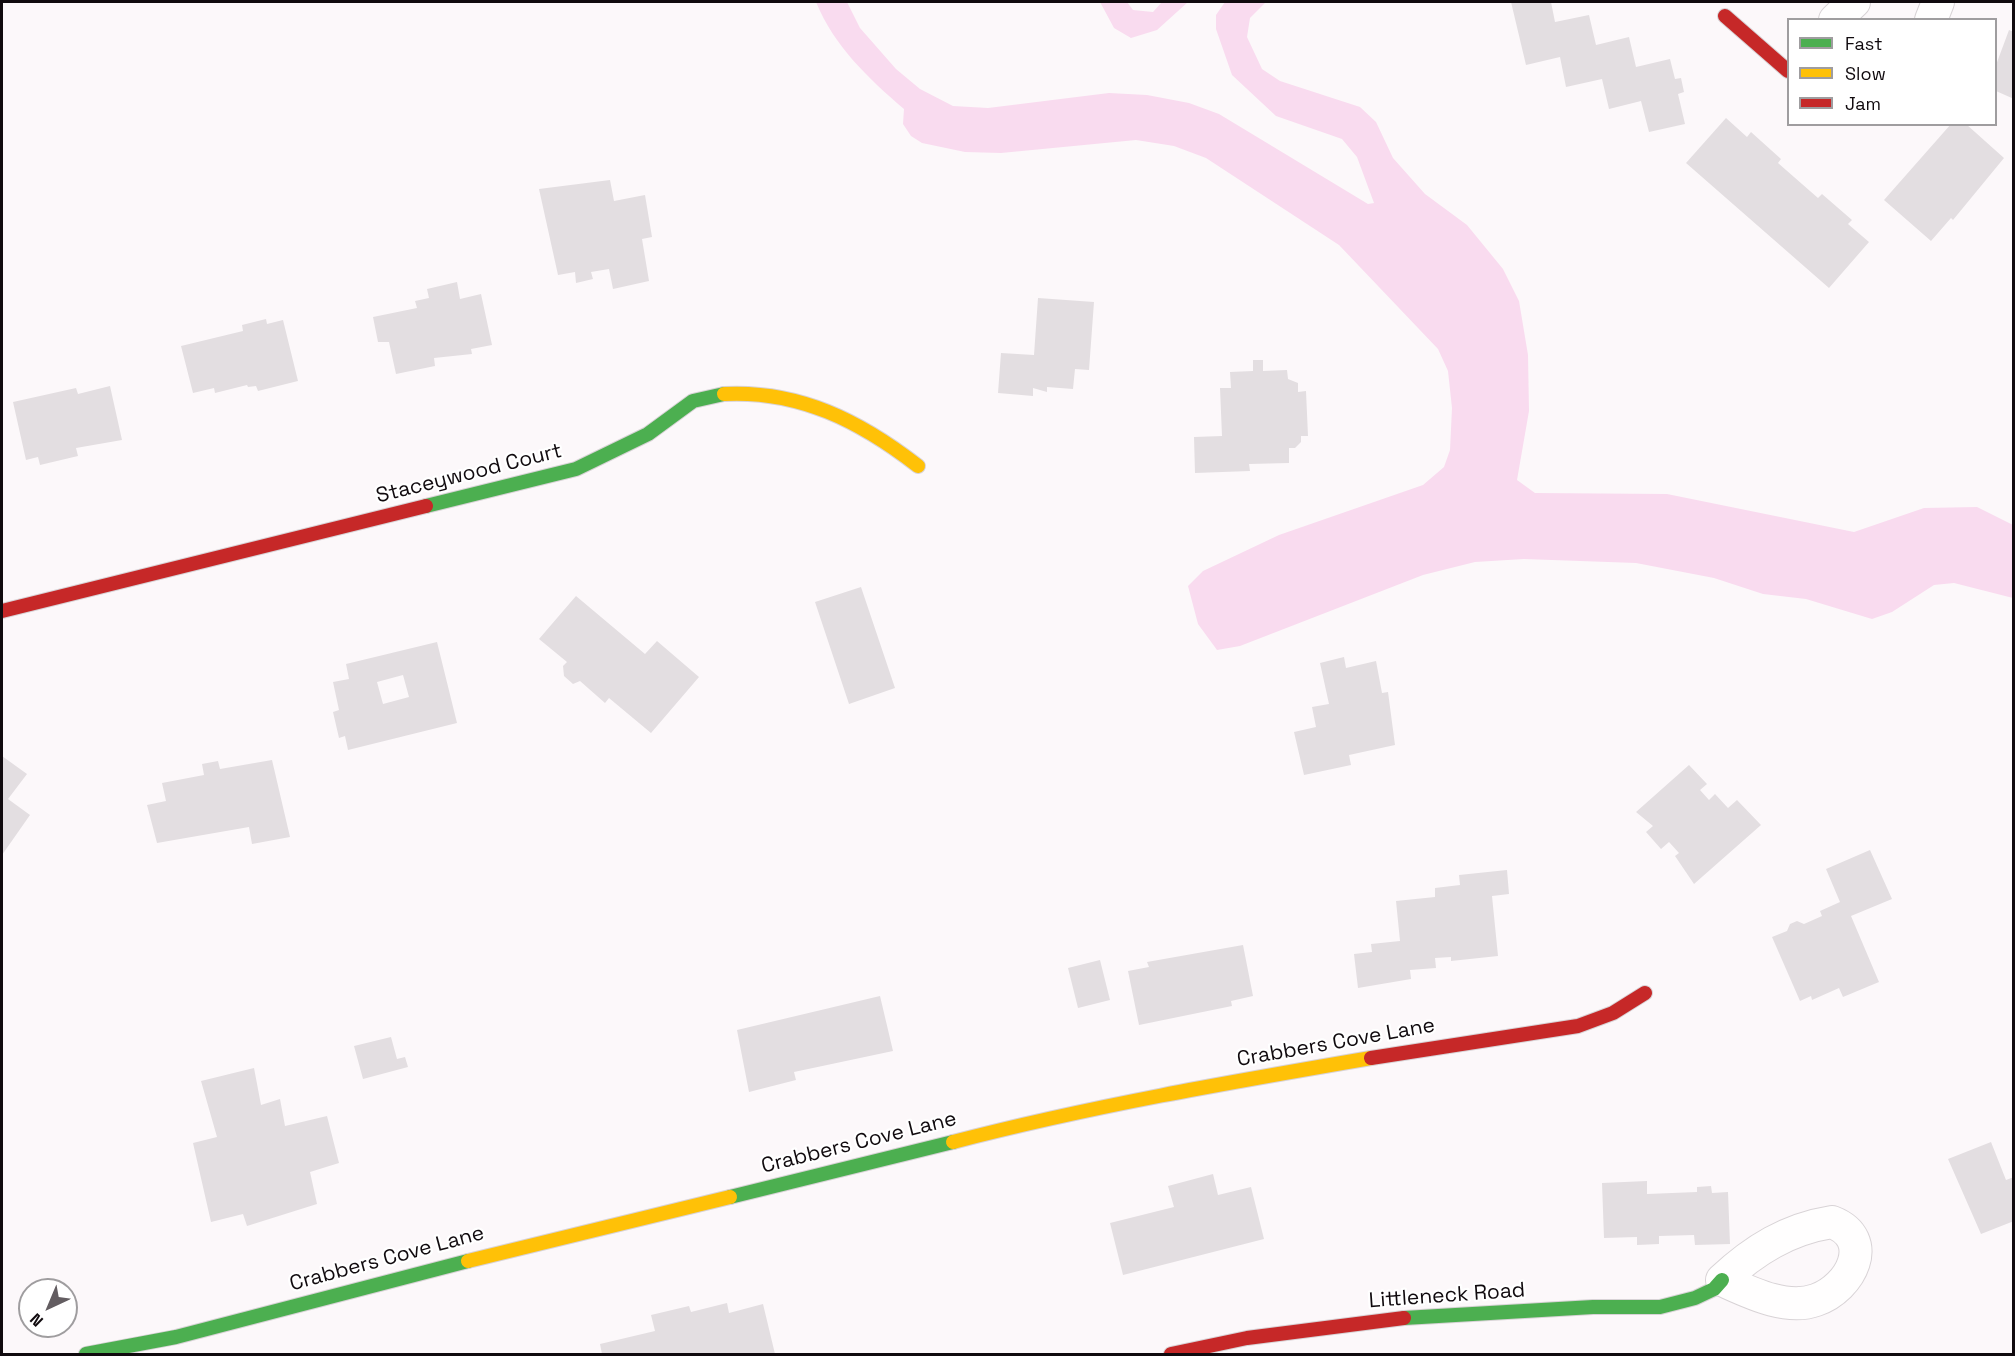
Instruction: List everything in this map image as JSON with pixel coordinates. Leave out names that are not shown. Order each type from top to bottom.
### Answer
[{"type":"street","points":[[1837,18],[1854,2]]},
{"type":"street","points":[[1932,18],[1938,2]]},
{"type":"street","points":[[1725,16],[1787,67]]},
{"type":"street","name":"Staceywood Court","points":[[2,611],[576,469],[619,450],[697,399],[718,394],[763,394],[806,402],[840,414],[886,440],[918,466]]},
{"type":"street","name":"Crabbers Cove Lane","points":[[86,1354],[176,1336],[516,1248],[893,1158],[1033,1121],[1161,1094],[1465,1042],[1578,1026],[1613,1013],[1645,993]]},
{"type":"street","name":"Littleneck Road","points":[[1171,1354],[1247,1338],[1403,1318],[1593,1307],[1660,1307],[1695,1298],[1714,1289],[1722,1280]]},
{"type":"shaded area","points":[[816,2],[847,2],[860,28],[896,69],[920,89],[953,106],[988,108],[1109,93],[1147,95],[1189,103],[1219,114],[1368,204],[1374,203],[1357,157],[1342,139],[1276,116],[1232,75],[1216,29],[1216,15],[1225,2],[1266,2],[1250,18],[1247,37],[1262,69],[1280,81],[1360,107],[1376,122],[1393,158],[1425,194],[1467,225],[1503,269],[1519,301],[1528,355],[1529,411],[1517,480],[1535,493],[1667,494],[1854,532],[1924,508],[1977,507],[2013,525],[2013,598],[1954,583],[1934,585],[1892,612],[1872,619],[1806,599],[1763,594],[1714,578],[1636,563],[1524,559],[1475,562],[1423,575],[1240,646],[1217,650],[1198,624],[1188,586],[1203,571],[1279,535],[1423,485],[1444,467],[1450,450],[1452,408],[1448,371],[1438,349],[1339,245],[1206,158],[1174,146],[1136,140],[1001,153],[965,152],[922,143],[911,136],[903,124],[904,109],[865,73],[842,47],[823,18]]},
{"type":"shaded area","points":[[1100,2],[1127,2],[1133,10],[1153,12],[1162,2],[1188,2],[1157,30],[1131,38],[1114,28]]},
{"type":"building","points":[[1511,2],[1551,2],[1555,22],[1589,15],[1596,45],[1629,37],[1636,67],[1670,59],[1675,79],[1681,78],[1684,92],[1678,94],[1685,124],[1649,132],[1641,101],[1609,109],[1602,79],[1566,87],[1560,57],[1526,65]]},
{"type":"building","points":[[2009,30],[2014,32],[2014,99],[1997,91],[1997,62]]},
{"type":"building","points":[[1726,118],[1747,137],[1751,132],[1781,159],[1778,163],[1818,198],[1822,194],[1852,220],[1848,224],[1869,242],[1829,288],[1686,163]]},
{"type":"building","points":[[1949,126],[1968,126],[2004,158],[1953,220],[1951,218],[1931,241],[1884,200]]},
{"type":"building","points":[[610,180],[614,201],[645,195],[652,237],[642,239],[649,281],[613,289],[609,269],[591,272],[593,279],[576,283],[575,272],[558,275],[539,189]]},
{"type":"building","points":[[457,282],[460,299],[481,294],[492,345],[471,349],[472,354],[434,358],[435,366],[396,374],[389,342],[378,342],[373,317],[417,308],[415,301],[429,298],[427,289]]},
{"type":"building","points":[[1038,298],[1094,302],[1089,370],[1075,369],[1073,389],[1047,387],[1047,392],[1033,388],[1033,396],[998,393],[1001,353],[1034,355]]},
{"type":"building","points":[[266,319],[267,324],[283,320],[298,381],[258,391],[256,386],[248,387],[247,385],[215,393],[214,388],[193,393],[181,346],[243,331],[242,325]]},
{"type":"building","points":[[1253,360],[1263,360],[1263,371],[1287,370],[1288,379],[1298,383],[1298,392],[1306,391],[1308,436],[1301,436],[1301,442],[1295,448],[1289,448],[1289,463],[1249,464],[1250,471],[1195,473],[1194,437],[1222,436],[1220,388],[1231,388],[1230,372],[1253,371]]},
{"type":"building","points":[[110,386],[122,440],[76,448],[78,456],[40,465],[38,457],[26,460],[13,402],[76,388],[78,394]]},
{"type":"building","points":[[861,587],[895,688],[849,704],[815,602]]},
{"type":"building","points":[[576,596],[645,654],[657,641],[699,677],[651,733],[609,698],[605,703],[580,681],[573,684],[564,676],[563,666],[567,662],[539,639]]},
{"type":"building","points":[[437,642],[457,723],[348,750],[345,736],[339,738],[333,712],[339,710],[333,682],[349,679],[346,664]],"holes":[[[403,675],[409,697],[383,704],[377,682]]]},
{"type":"building","points":[[1344,657],[1346,668],[1376,661],[1382,693],[1388,692],[1395,745],[1349,755],[1351,765],[1304,775],[1294,732],[1316,727],[1312,707],[1329,704],[1320,663]]},
{"type":"building","points":[[2,756],[27,774],[8,799],[30,815],[2,855]]},
{"type":"building","points":[[272,760],[290,837],[252,844],[249,827],[157,843],[147,805],[166,801],[162,783],[204,775],[202,764],[218,761],[220,769]]},
{"type":"building","points":[[1689,765],[1707,784],[1700,790],[1709,800],[1715,794],[1728,808],[1737,800],[1761,825],[1694,884],[1675,856],[1679,853],[1669,842],[1661,849],[1646,832],[1653,826],[1636,812]]},
{"type":"building","points":[[1870,850],[1892,899],[1851,916],[1879,982],[1843,997],[1839,988],[1812,1000],[1811,996],[1800,1001],[1772,937],[1787,931],[1790,924],[1797,921],[1804,924],[1822,916],[1820,911],[1840,902],[1826,869]]},
{"type":"building","points":[[1507,870],[1509,894],[1492,896],[1498,956],[1451,961],[1451,957],[1435,958],[1436,968],[1410,970],[1411,979],[1358,988],[1354,954],[1372,952],[1371,944],[1400,941],[1396,901],[1435,897],[1435,888],[1460,885],[1459,875]]},
{"type":"building","points":[[1243,945],[1253,996],[1231,1001],[1232,1006],[1139,1025],[1128,971],[1149,967],[1147,962]]},
{"type":"building","points":[[1100,960],[1110,1000],[1078,1008],[1068,968]]},
{"type":"building","points":[[880,996],[893,1051],[794,1072],[796,1080],[749,1092],[737,1030]]},
{"type":"building","points":[[391,1037],[397,1059],[405,1057],[408,1067],[363,1079],[354,1046]]},
{"type":"building","points":[[254,1068],[261,1105],[280,1099],[285,1126],[327,1116],[339,1163],[310,1172],[317,1204],[247,1226],[243,1214],[211,1222],[193,1143],[217,1137],[201,1081]]},
{"type":"building","points":[[1991,1142],[2006,1180],[2014,1177],[2014,1221],[1981,1234],[1948,1159]]},
{"type":"building","points":[[1213,1174],[1218,1195],[1251,1187],[1264,1239],[1123,1275],[1110,1223],[1174,1207],[1168,1186]]},
{"type":"building","points":[[1647,1181],[1647,1194],[1697,1192],[1697,1187],[1711,1186],[1712,1193],[1728,1192],[1730,1244],[1695,1245],[1694,1235],[1659,1236],[1659,1244],[1637,1245],[1637,1237],[1604,1238],[1602,1183]]},
{"type":"building","points":[[727,1303],[729,1313],[763,1304],[775,1354],[602,1354],[600,1344],[655,1331],[651,1315],[689,1306],[691,1312]]},
{"type":"traffic: fast","points":[[426,506],[576,469],[648,434],[693,401],[724,394]]},
{"type":"traffic: fast","points":[[730,1197],[953,1142]]},
{"type":"traffic: fast","points":[[86,1354],[176,1337],[468,1261]]},
{"type":"traffic: fast","points":[[1404,1318],[1593,1307],[1660,1307],[1695,1298],[1714,1289],[1722,1280]]},
{"type":"traffic: slow","points":[[724,394],[778,397],[803,403],[851,422],[918,466]]},
{"type":"traffic: slow","points":[[953,1142],[1109,1106],[1371,1058]]},
{"type":"traffic: slow","points":[[468,1261],[730,1197]]},
{"type":"traffic: jam","points":[[1725,16],[1787,70]]},
{"type":"traffic: jam","points":[[2,611],[426,506]]},
{"type":"traffic: jam","points":[[1371,1058],[1578,1026],[1613,1013],[1645,993]]},
{"type":"traffic: jam","points":[[1171,1354],[1247,1338],[1404,1318]]}]
